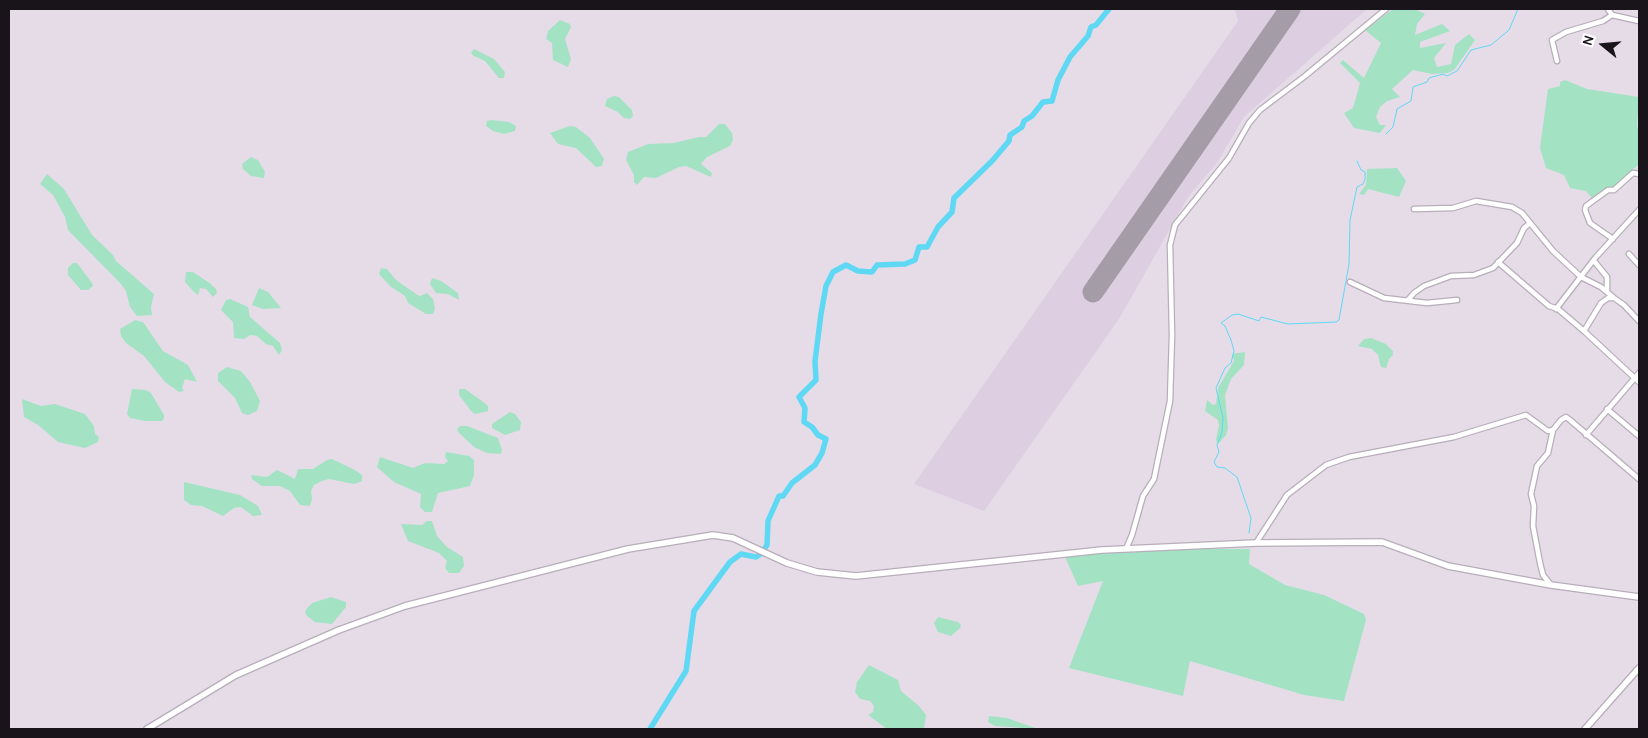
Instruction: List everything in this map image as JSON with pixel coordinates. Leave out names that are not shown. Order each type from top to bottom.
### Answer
[{"type":"main road","points":[[147,729],[236,675],[339,630],[406,606],[628,549],[713,536],[733,538],[774,557],[817,572],[870,576],[1126,549],[1256,543],[1382,542],[1448,566],[1551,585],[1639,597]]},
{"type":"main road","points":[[1585,729],[1639,668]]},
{"type":"street","points":[[1126,549],[1143,496],[1154,479],[1170,401],[1172,326],[1170,245],[1175,225],[1230,158],[1248,123],[1260,110],[1305,76],[1386,9]]},
{"type":"street","points":[[1608,9],[1612,14],[1639,21]]},
{"type":"street","points":[[1557,61],[1552,40],[1566,32],[1604,21],[1612,14]]},
{"type":"street","points":[[1614,239],[1590,223],[1585,210],[1586,206],[1608,190],[1614,190],[1633,173],[1639,174]]},
{"type":"street","points":[[1414,209],[1453,208],[1476,201],[1512,207],[1522,213],[1529,224],[1553,251],[1581,277],[1607,292],[1624,305],[1639,321]]},
{"type":"street","points":[[1556,309],[1594,261],[1639,210]]},
{"type":"street","points":[[1408,300],[1424,286],[1451,276],[1474,275],[1493,268],[1518,243],[1524,228],[1529,224]]},
{"type":"street","points":[[1629,254],[1639,265]]},
{"type":"street","points":[[1594,261],[1607,277],[1607,292]]},
{"type":"street","points":[[1498,262],[1549,306],[1556,309],[1584,331],[1639,382]]},
{"type":"street","points":[[1350,282],[1384,298],[1427,303],[1457,300]]},
{"type":"street","points":[[1584,331],[1601,303],[1608,298],[1614,298]]},
{"type":"street","points":[[1586,435],[1639,373]]},
{"type":"street","points":[[1607,409],[1639,436]]},
{"type":"street","points":[[1256,543],[1287,495],[1326,465],[1349,457],[1454,437],[1526,416],[1548,431],[1553,430]]},
{"type":"street","points":[[1551,585],[1543,574],[1540,563],[1531,494],[1537,466],[1548,453],[1553,430],[1566,417],[1639,480]]},
{"type":"shaded area","points":[[1235,9],[1367,9],[1244,117],[1217,163],[1188,197],[1119,319],[984,511],[914,484],[1238,21]]},
{"type":"green space","points":[[1393,9],[1415,9],[1425,14],[1417,24],[1415,35],[1442,24],[1450,31],[1420,42],[1420,48],[1446,43],[1434,58],[1437,67],[1451,64],[1455,45],[1469,34],[1475,40],[1454,70],[1448,73],[1432,74],[1413,70],[1392,89],[1400,97],[1387,101],[1380,107],[1376,117],[1380,125],[1386,125],[1380,133],[1354,128],[1344,113],[1353,108],[1360,83],[1340,63],[1343,60],[1364,78],[1381,43],[1365,30]]},
{"type":"green space","points":[[560,20],[570,24],[571,27],[565,39],[571,59],[568,67],[553,60],[552,43],[546,39],[548,31]]},
{"type":"green space","points":[[474,49],[494,59],[505,72],[504,78],[499,78],[485,61],[474,56],[471,53]]},
{"type":"green space","points":[[1565,80],[1587,89],[1639,97],[1637,127],[1639,128],[1639,164],[1613,188],[1608,188],[1592,198],[1586,191],[1570,188],[1564,175],[1546,168],[1540,148],[1548,89],[1560,86],[1560,82]]},
{"type":"green space","points":[[614,96],[619,97],[632,110],[633,116],[630,119],[624,118],[618,112],[605,106],[607,99]]},
{"type":"green space","points":[[487,121],[509,122],[516,126],[515,131],[504,134],[493,131],[486,126]]},
{"type":"green space","points":[[719,124],[725,124],[732,133],[733,140],[730,146],[707,157],[701,164],[712,173],[711,177],[686,166],[679,167],[656,178],[644,177],[637,185],[634,182],[634,175],[626,160],[628,152],[648,144],[674,143],[706,137]]},
{"type":"green space","points":[[570,126],[576,127],[590,138],[604,159],[602,166],[596,167],[576,148],[558,144],[550,133]]},
{"type":"green space","points":[[251,157],[258,160],[265,172],[264,178],[251,176],[243,169],[242,164]]},
{"type":"green space","points":[[1397,168],[1406,181],[1399,197],[1368,189],[1364,195],[1359,194],[1366,185],[1367,169]]},
{"type":"green space","points":[[47,174],[64,189],[92,235],[113,255],[116,261],[154,294],[151,307],[152,315],[137,316],[130,307],[126,291],[121,284],[68,230],[65,217],[53,195],[40,184]]},
{"type":"green space","points":[[73,263],[77,263],[92,283],[93,286],[88,290],[81,290],[68,275],[68,268]]},
{"type":"green space","points":[[381,268],[387,269],[396,280],[416,294],[420,296],[427,293],[433,299],[435,309],[433,314],[426,314],[408,303],[405,296],[390,286],[379,274]]},
{"type":"green space","points":[[186,272],[193,272],[211,284],[217,293],[213,297],[206,289],[200,288],[198,295],[185,282]]},
{"type":"green space","points":[[432,278],[441,281],[458,293],[459,300],[448,294],[436,293],[430,284]]},
{"type":"green space","points":[[259,288],[268,292],[281,308],[263,309],[252,305]]},
{"type":"green space","points":[[230,299],[248,307],[250,317],[280,343],[282,350],[279,355],[273,346],[266,344],[257,336],[250,335],[244,339],[234,338],[233,322],[221,310],[226,300]]},
{"type":"green space","points":[[135,320],[143,322],[163,351],[188,365],[197,382],[185,379],[182,388],[184,391],[179,392],[165,382],[144,356],[126,343],[121,336],[120,329]]},
{"type":"green space","points":[[1371,338],[1386,344],[1393,351],[1393,355],[1389,359],[1386,368],[1381,367],[1378,355],[1372,349],[1358,346],[1364,339]]},
{"type":"green space","points":[[1245,352],[1244,365],[1231,379],[1225,395],[1228,428],[1226,435],[1218,444],[1216,440],[1218,420],[1205,411],[1207,400],[1213,405],[1216,404],[1218,388],[1234,361],[1232,354]]},
{"type":"green space","points":[[227,367],[241,371],[250,382],[260,401],[257,411],[248,415],[242,413],[235,398],[218,381],[218,373]]},
{"type":"green space","points":[[132,389],[146,390],[151,393],[164,415],[162,421],[145,421],[130,418],[127,414]]},
{"type":"green space","points":[[459,389],[465,389],[482,401],[488,406],[488,411],[475,414],[471,411],[459,395]]},
{"type":"green space","points":[[22,399],[41,406],[55,404],[85,414],[94,426],[95,434],[99,437],[98,442],[85,448],[58,442],[38,425],[24,417]]},
{"type":"green space","points":[[510,412],[515,414],[521,422],[520,430],[505,435],[492,428],[492,424]]},
{"type":"green space","points":[[460,426],[467,426],[498,438],[502,450],[501,454],[487,453],[474,447],[459,433],[457,429]]},
{"type":"green space","points":[[446,452],[469,456],[474,460],[474,475],[470,486],[438,493],[432,512],[425,512],[420,507],[421,494],[394,482],[377,467],[380,457],[413,468],[425,463],[444,464],[448,461],[445,457]]},
{"type":"green space","points":[[332,459],[362,475],[362,481],[354,484],[329,479],[322,481],[314,485],[311,491],[312,499],[310,506],[300,505],[290,491],[280,486],[262,486],[252,479],[251,475],[267,477],[277,470],[295,479],[298,469],[313,469]]},
{"type":"green space","points":[[184,482],[240,495],[258,506],[262,515],[253,516],[241,507],[234,508],[223,516],[202,506],[191,505],[184,500]]},
{"type":"green space","points":[[427,521],[432,521],[437,536],[447,547],[463,557],[464,566],[459,573],[449,573],[445,568],[447,561],[439,553],[408,541],[401,524],[422,525]]},
{"type":"green space","points":[[1250,549],[1249,564],[1285,585],[1324,595],[1364,614],[1366,620],[1344,701],[1304,695],[1190,661],[1183,696],[1069,668],[1103,581],[1078,586],[1065,557],[1113,551]]},
{"type":"green space","points":[[331,597],[346,602],[346,607],[332,624],[315,622],[306,615],[305,611],[312,603]]},
{"type":"green space","points":[[938,617],[958,622],[961,625],[960,628],[951,636],[938,632],[934,623]]},
{"type":"green space","points":[[869,665],[898,680],[901,691],[919,706],[926,715],[924,729],[887,729],[868,715],[873,712],[874,706],[870,701],[860,699],[855,692],[857,682]]},
{"type":"green space","points":[[989,716],[1007,718],[1038,729],[995,726],[988,722]]},
{"type":"waterway","points":[[650,729],[686,671],[694,611],[730,562],[741,554],[756,557],[761,554],[767,545],[768,521],[779,496],[783,496],[792,483],[815,465],[822,453],[826,439],[818,435],[812,427],[804,422],[805,408],[799,397],[816,380],[815,361],[821,314],[826,286],[833,272],[846,265],[858,271],[872,272],[877,265],[905,264],[915,260],[919,247],[927,247],[938,227],[952,212],[954,198],[992,161],[1009,141],[1010,135],[1022,127],[1024,121],[1032,116],[1043,102],[1052,101],[1058,80],[1070,57],[1088,36],[1091,27],[1096,25],[1109,9]]},
{"type":"waterway","points":[[1386,134],[1393,127],[1397,109],[1411,101],[1413,87],[1427,82],[1429,78],[1443,74],[1447,76],[1457,71],[1471,50],[1491,45],[1509,30],[1518,9]]},
{"type":"waterway","points":[[1249,533],[1251,518],[1237,477],[1225,468],[1217,467],[1214,462],[1219,452],[1217,445],[1222,432],[1223,418],[1216,388],[1225,368],[1231,363],[1234,351],[1225,326],[1221,323],[1232,315],[1238,314],[1259,321],[1261,317],[1288,324],[1336,322],[1339,320],[1349,264],[1350,220],[1357,187],[1363,184],[1365,179],[1365,172],[1361,170],[1357,161]]},
{"type":"runway","points":[[1093,292],[1290,9]]}]
